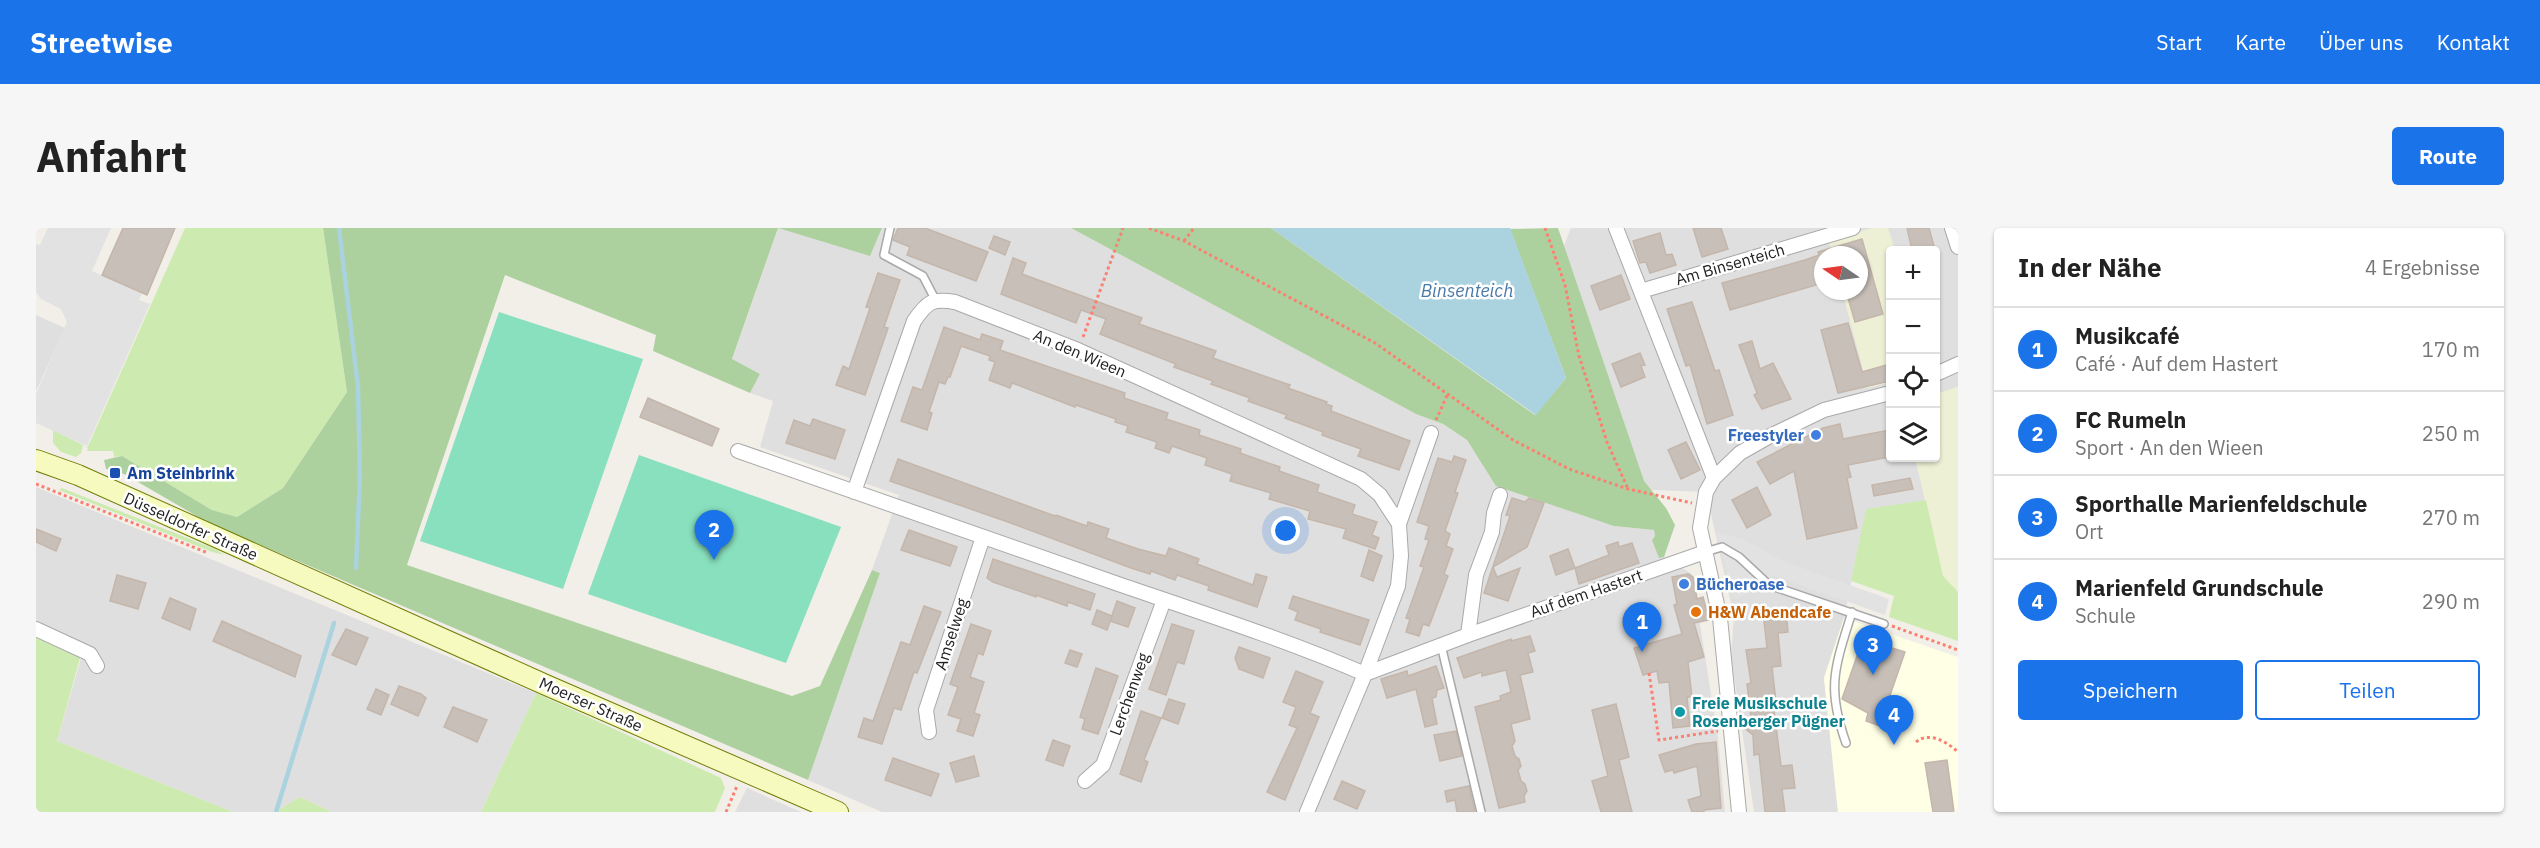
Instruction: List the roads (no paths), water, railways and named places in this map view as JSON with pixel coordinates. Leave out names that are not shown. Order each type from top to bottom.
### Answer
[{"type":"main road","name":"Düsseldorfer Straße","points":[[36,460],[78,476],[345,594]]},
{"type":"main road","name":"Moerser Straße","points":[[345,594],[546,685],[838,812]]},
{"type":"street","points":[[1616,228],[1713,478]]},
{"type":"street","name":"Am Binsenteich","points":[[1641,291],[1853,228]]},
{"type":"street","points":[[1952,228],[1958,247]]},
{"type":"street","name":"An den Wieen","points":[[936,301],[955,302],[1078,350],[1361,479],[1380,495],[1399,524]]},
{"type":"street","points":[[854,492],[914,321],[925,305],[936,301]]},
{"type":"street","points":[[1940,372],[1958,364]]},
{"type":"street","points":[[1739,812],[1720,618],[1700,528],[1706,492],[1713,478],[1740,453],[1770,436],[1824,410],[1886,394]]},
{"type":"street","name":"An den Wieen","points":[[1365,674],[1398,586],[1401,556],[1399,524],[1431,433]]},
{"type":"street","points":[[738,451],[1164,600],[1335,661],[1365,674],[1307,812]]},
{"type":"street","points":[[1468,635],[1476,575],[1492,532],[1494,513],[1500,495]]},
{"type":"street","name":"Amselweg","points":[[929,732],[926,710],[983,537]]},
{"type":"street","name":"Auf dem Hastert","points":[[1365,674],[1468,635],[1705,552]]},
{"type":"street","name":"Lerchenweg","points":[[1084,781],[1103,765],[1164,600]]},
{"type":"street","points":[[36,629],[90,654],[97,666]]},
{"type":"lane","points":[[890,228],[884,255],[923,276],[936,301]]},
{"type":"lane","points":[[1705,552],[1722,547],[1739,557],[1769,585],[1884,624]]},
{"type":"lane","points":[[1846,743],[1836,715],[1834,676],[1852,612]]},
{"type":"lane","points":[[1441,645],[1481,812]]},
{"type":"water","name":"Binsenteich","points":[[1271,228],[1510,228],[1566,378],[1536,415]]},
{"type":"waterway","points":[[339,228],[358,387],[360,477],[356,568]]},
{"type":"waterway","points":[[276,812],[334,623]]},
{"type":"place","name":"Freestyler","points":[[1816,435]]},
{"type":"place","name":"Am Steinbrink","points":[[115,473]]},
{"type":"place","name":"FC Rumeln","points":[[714,560]]},
{"type":"place","name":"Bücheroase","points":[[1684,584]]},
{"type":"place","name":"H&W Abendcafe","points":[[1696,612]]},
{"type":"place","name":"Musikcafé","points":[[1642,652]]},
{"type":"place","name":"Sporthalle Marienfeldschule","points":[[1873,675]]},
{"type":"place","name":"Freie Musikschule Rosenberger Pügner","points":[[1680,712]]},
{"type":"place","name":"Marienfeld Grundschule","points":[[1894,745]]}]
